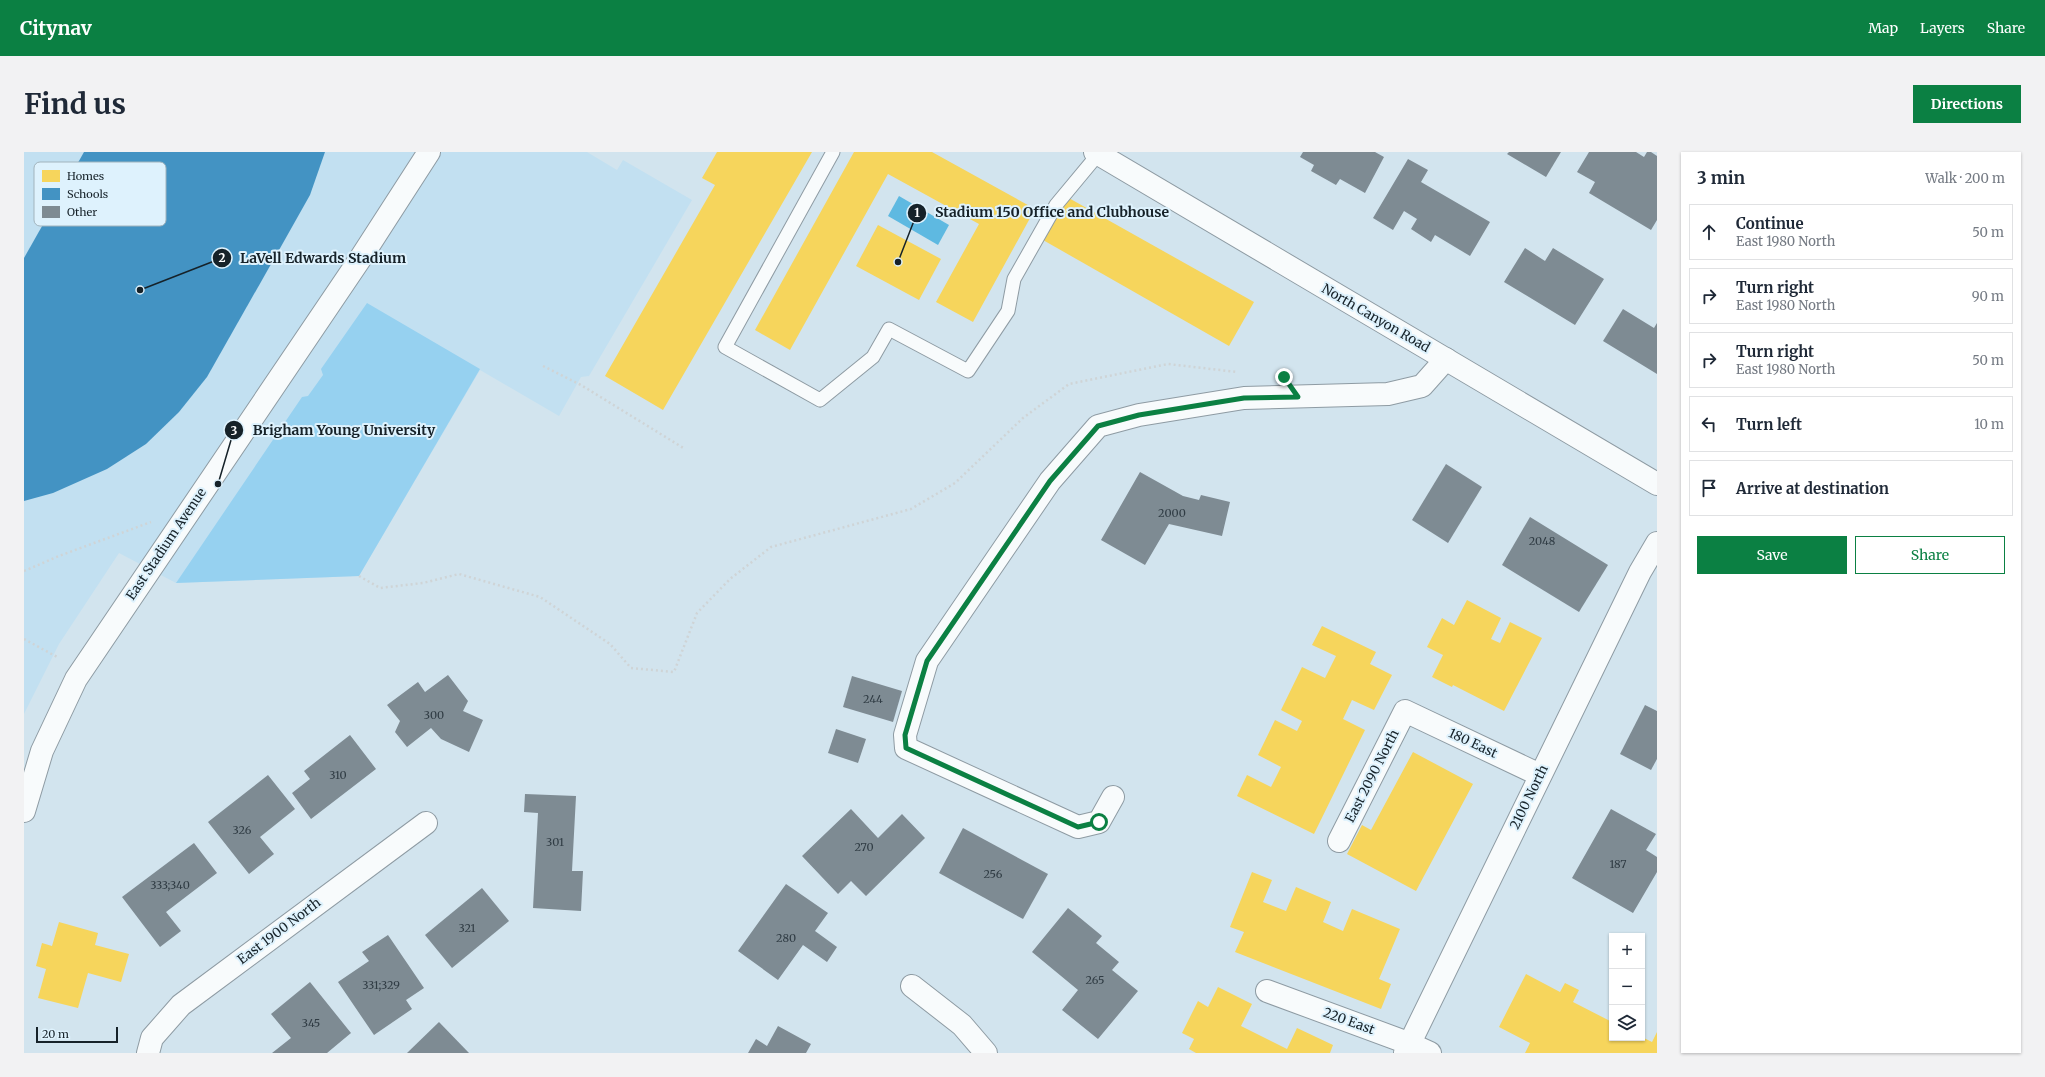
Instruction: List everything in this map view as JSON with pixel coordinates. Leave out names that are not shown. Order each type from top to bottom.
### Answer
[{"type":"street","name":"East Stadium Avenue","points":[[24,811],[42,751],[76,679],[134,591],[360,259],[430,152]]},
{"type":"street","name":"North Canyon Road","points":[[1097,153],[1657,484]]},
{"type":"street","points":[[1113,797],[1099,822],[1078,827],[906,748],[905,735],[927,661],[1050,481],[1098,426],[1139,415],[1244,398],[1388,394],[1422,386],[1446,359]]},
{"type":"street","name":"2100 North","points":[[1407,1048],[1640,572],[1657,543]]},
{"type":"street","name":"180 East","points":[[1405,711],[1540,775]]},
{"type":"street","name":"East 2090 North","points":[[1339,841],[1405,711]]},
{"type":"street","name":"East 1900 North","points":[[148,1053],[152,1038],[181,1005],[426,823]]},
{"type":"street","points":[[912,986],[962,1025],[986,1053]]},
{"type":"street","name":"220 East","points":[[1267,991],[1407,1048],[1430,1053]]},
{"type":"lane","points":[[833,152],[725,347],[820,400],[873,357],[889,329],[968,371],[1008,311],[1014,279],[1056,205],[1097,153]]},
{"type":"path","points":[[359,576],[380,588],[422,583],[459,574],[540,597],[610,644],[631,668],[674,672],[697,613],[730,579],[771,547],[911,509],[955,483],[1023,418],[1069,384],[1168,364],[1240,372]]},
{"type":"path","points":[[544,366],[581,385],[685,449]]},
{"type":"path","points":[[24,571],[59,556],[152,522]]},
{"type":"path","points":[[24,639],[59,658]]},
{"type":"shaded area","points":[[24,152],[587,152],[617,170],[623,160],[692,200],[589,376],[581,377],[559,416],[480,370],[359,576],[176,583],[119,553],[59,644],[24,714]]},
{"type":"shaded area","points":[[899,196],[949,225],[938,245],[888,216]]},
{"type":"shaded area","points":[[367,303],[480,369],[359,576],[176,583],[302,397],[308,396],[323,375],[321,369]]},
{"type":"building: Homes","points":[[717,152],[812,152],[663,410],[605,376],[715,185],[702,178]]},
{"type":"building: Homes","points":[[854,152],[932,152],[1035,209],[973,322],[936,302],[979,224],[888,174],[790,350],[755,330]]},
{"type":"building: Homes","points":[[1067,197],[1254,302],[1229,346],[1043,240]]},
{"type":"building: Homes","points":[[878,225],[941,259],[919,300],[856,266]]},
{"type":"building: Homes","points":[[1467,600],[1501,618],[1491,639],[1500,643],[1510,622],[1542,638],[1504,711],[1453,685],[1452,687],[1432,677],[1443,655],[1427,647],[1442,618],[1454,625]]},
{"type":"building: Homes","points":[[1322,626],[1376,652],[1370,664],[1392,675],[1374,710],[1352,700],[1343,719],[1365,730],[1314,834],[1237,796],[1247,775],[1271,787],[1281,767],[1258,755],[1275,720],[1297,731],[1302,721],[1281,710],[1302,667],[1325,678],[1336,656],[1312,645]]},
{"type":"building: Homes","points":[[1413,752],[1473,784],[1416,891],[1347,854],[1362,825],[1371,830]]},
{"type":"building: Homes","points":[[1252,872],[1272,880],[1263,902],[1286,911],[1296,887],[1331,902],[1323,922],[1343,931],[1352,909],[1400,929],[1379,979],[1391,984],[1381,1009],[1235,952],[1244,932],[1230,927]]},
{"type":"building: Homes","points":[[59,922],[98,933],[95,945],[129,954],[121,982],[88,973],[78,1008],[38,998],[46,969],[36,966],[42,943],[52,946]]},
{"type":"building: Homes","points":[[1526,974],[1560,992],[1565,983],[1579,990],[1573,1002],[1609,1020],[1609,1041],[1645,1041],[1645,1038],[1652,1042],[1657,1032],[1657,1053],[1525,1053],[1530,1043],[1499,1027]]},
{"type":"building: Homes","points":[[1218,987],[1252,1004],[1241,1026],[1287,1049],[1297,1028],[1333,1045],[1330,1053],[1196,1053],[1189,1049],[1194,1039],[1182,1033],[1198,1001],[1208,1007]]},
{"type":"building: Schools","points":[[84,152],[325,152],[310,195],[207,377],[179,412],[146,444],[107,469],[53,493],[24,501],[24,258],[42,226],[166,226],[166,162],[78,162]]},
{"type":"building: Other","points":[[1303,152],[1375,152],[1384,157],[1365,193],[1340,179],[1336,185],[1311,171],[1314,165],[1300,157]]},
{"type":"building: Other","points":[[1509,152],[1561,152],[1546,177],[1507,154]]},
{"type":"building: Other","points":[[1589,152],[1636,152],[1644,157],[1647,152],[1651,152],[1657,156],[1657,220],[1651,230],[1589,193],[1595,182],[1577,172]]},
{"type":"building: Other","points":[[1408,159],[1428,170],[1421,182],[1490,222],[1470,256],[1435,235],[1431,242],[1411,229],[1417,219],[1404,211],[1393,230],[1373,218]]},
{"type":"building: Other","points":[[1525,248],[1545,261],[1553,248],[1604,279],[1575,325],[1504,282]]},
{"type":"building: Other","points":[[1623,309],[1654,328],[1657,323],[1657,374],[1603,341]]},
{"type":"building: Other","points":[[1446,464],[1482,487],[1448,543],[1412,520]]},
{"type":"building: Other","points":[[1140,472],[1183,496],[1199,500],[1201,495],[1230,502],[1222,536],[1169,524],[1145,565],[1101,540]]},
{"type":"building: Other","points":[[1530,517],[1608,565],[1579,612],[1502,565]]},
{"type":"building: Other","points":[[448,675],[468,701],[463,711],[483,720],[469,752],[441,739],[431,728],[407,747],[395,732],[400,721],[387,705],[418,682],[425,692]]},
{"type":"building: Other","points":[[852,676],[902,691],[893,722],[843,707]]},
{"type":"building: Other","points":[[1645,705],[1657,711],[1657,759],[1651,770],[1620,754]]},
{"type":"building: Other","points":[[836,729],[866,739],[858,763],[828,753]]},
{"type":"building: Other","points":[[350,735],[376,769],[311,819],[292,793],[310,779],[304,771]]},
{"type":"building: Other","points":[[268,775],[295,809],[260,837],[274,854],[249,874],[208,822]]},
{"type":"building: Other","points":[[525,794],[576,796],[572,871],[583,871],[581,911],[533,908],[538,813],[524,812]]},
{"type":"building: Other","points":[[851,809],[878,838],[902,814],[925,838],[866,896],[851,881],[838,894],[802,856]]},
{"type":"building: Other","points":[[1611,809],[1656,834],[1646,850],[1657,857],[1657,872],[1633,913],[1572,878]]},
{"type":"building: Other","points":[[963,828],[1048,874],[1023,919],[939,873]]},
{"type":"building: Other","points":[[194,843],[217,873],[166,912],[181,931],[160,947],[122,897]]},
{"type":"building: Other","points":[[786,884],[828,913],[815,931],[837,947],[827,962],[803,945],[778,980],[738,951]]},
{"type":"building: Other","points":[[482,888],[509,921],[452,968],[425,935]]},
{"type":"building: Other","points":[[1068,908],[1102,936],[1096,943],[1119,962],[1112,970],[1138,991],[1098,1039],[1062,1010],[1078,990],[1032,952]]},
{"type":"building: Other","points":[[388,935],[424,988],[406,1000],[412,1009],[374,1035],[338,982],[369,961],[362,952]]},
{"type":"building: Other","points":[[310,982],[351,1033],[327,1053],[272,1053],[291,1038],[271,1014]]},
{"type":"building: Other","points":[[439,1022],[469,1053],[407,1053]]},
{"type":"building: Other","points":[[778,1026],[811,1044],[806,1053],[748,1053],[756,1039],[767,1046]]},
{"type":"place","name":"Stadium 150 Office and Clubhouse","points":[[898,262]]},
{"type":"place","name":"LaVell Edwards Stadium","points":[[140,290]]},
{"type":"place","name":"Brigham Young University","points":[[218,484]]},
{"type":"route","points":[[1099,822],[1078,827],[951,770],[906,748],[905,735],[927,661],[989,568],[1050,481],[1098,426],[1139,415],[1244,398],[1298,397],[1284,377]]}]
